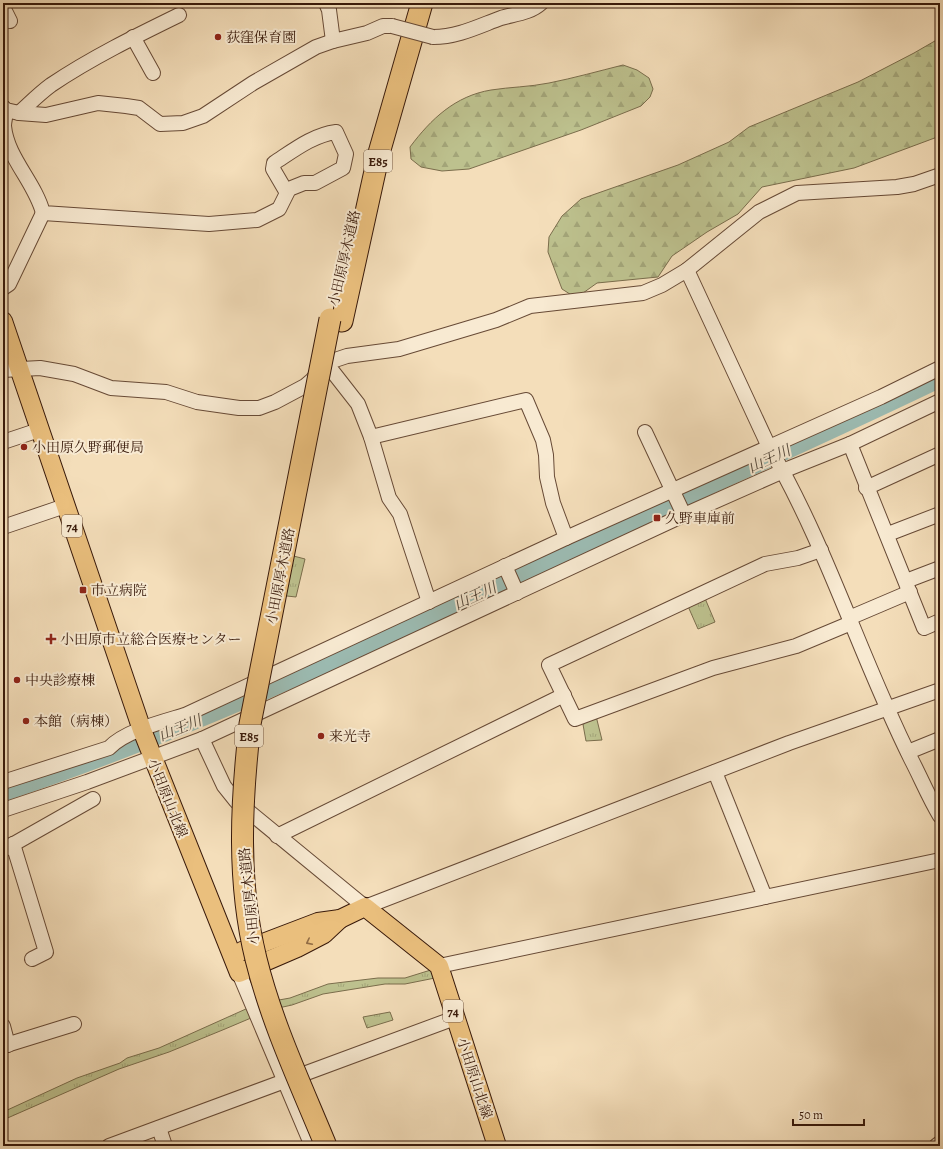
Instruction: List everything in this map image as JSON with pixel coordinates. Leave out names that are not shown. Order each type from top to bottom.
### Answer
[{"type":"highway","name":"小田原厚木道路","points":[[339,1146],[293,1033],[276,983],[260,914],[254,829],[257,773],[263,724],[367,152],[409,3]]},
{"type":"highway","name":"小田原厚木道路","points":[[326,1146],[279,1031],[256,958],[245,889],[242,828],[244,777],[250,724],[336,320],[379,153],[422,3]]},
{"type":"main road","name":"小田原山北線","points":[[3,321],[11,369],[39,430],[142,730],[239,973]]},
{"type":"main road","points":[[239,973],[297,948],[324,934],[340,919],[365,907],[439,966]]},
{"type":"main road","points":[[231,955],[318,922],[340,919]]},
{"type":"main road","name":"小田原山北線","points":[[439,966],[497,1146]]},
{"type":"street","points":[[326,3],[329,10],[333,41]]},
{"type":"street","points":[[9,110],[46,115],[98,103],[139,108],[160,124],[183,123],[203,116],[253,83],[316,47],[333,41],[367,33],[383,26],[392,26],[433,38],[447,37],[502,18],[527,12],[541,3]]},
{"type":"street","points":[[3,7],[10,21]]},
{"type":"street","points":[[3,288],[9,284],[43,213],[36,193],[13,155],[4,126],[9,110],[133,37],[179,15]]},
{"type":"street","points":[[133,37],[153,73]]},
{"type":"street","points":[[43,213],[219,224],[257,220],[278,209],[287,193],[289,189],[299,185],[315,183],[343,168],[346,154],[336,132],[326,133],[308,141],[274,163],[273,169],[287,193]]},
{"type":"street","points":[[11,369],[40,368],[74,374],[110,388],[166,392],[197,402],[239,408],[259,408],[305,386],[326,363],[347,356],[399,349],[496,320],[530,306],[643,293],[662,285],[687,270],[759,212],[797,193],[897,187],[914,184],[940,175]]},
{"type":"street","points":[[687,270],[768,447],[783,471],[821,550],[888,709],[927,793],[940,816]]},
{"type":"street","points":[[326,363],[358,404],[372,438],[389,498],[400,514],[429,602]]},
{"type":"street","points":[[3,782],[109,748],[116,740],[185,715],[505,566],[940,368]]},
{"type":"street","points":[[372,438],[526,400],[543,440],[546,455],[547,477],[553,503],[566,538]]},
{"type":"street","points":[[3,810],[151,753],[202,739],[684,515],[783,471],[850,444],[940,401]]},
{"type":"street","points":[[3,442],[39,430]]},
{"type":"street","points":[[645,432],[684,515]]},
{"type":"street","points":[[850,444],[866,488],[888,534],[924,628],[940,621]]},
{"type":"street","points":[[866,488],[940,454]]},
{"type":"street","points":[[3,527],[65,506]]},
{"type":"street","points":[[888,534],[940,514]]},
{"type":"street","points":[[821,550],[798,558],[764,564],[549,665],[575,719],[713,668],[796,646],[850,620],[940,568]]},
{"type":"street","points":[[505,566],[518,593]]},
{"type":"street","points":[[202,739],[217,773],[230,794],[277,836],[365,907],[789,743],[940,690]]},
{"type":"street","points":[[277,836],[564,695]]},
{"type":"street","points":[[908,752],[940,738]]},
{"type":"street","points":[[715,772],[765,897]]},
{"type":"street","points":[[32,959],[46,952],[8,847],[93,799]]},
{"type":"street","points":[[439,966],[940,860]]},
{"type":"street","points":[[239,973],[312,1146]]},
{"type":"street","points":[[109,1146],[455,1018]]},
{"type":"street","points":[[3,1026],[5,1045],[74,1024]]},
{"type":"street","points":[[159,1128],[166,1146]]},
{"type":"street","points":[[936,1146],[940,1143]]},
{"type":"green space","points":[[940,38],[940,136],[854,168],[762,187],[738,214],[707,232],[672,256],[658,277],[597,283],[576,298],[562,289],[548,252],[549,237],[562,216],[581,199],[678,165],[729,142],[749,127],[858,82]]},
{"type":"green space","points":[[623,65],[637,70],[649,78],[653,89],[650,97],[641,106],[581,130],[469,169],[442,171],[421,167],[411,159],[410,147],[426,127],[445,110],[466,98],[491,90],[549,83]]},
{"type":"green space","points":[[286,554],[305,559],[296,597],[278,595]]},
{"type":"green space","points":[[704,596],[715,622],[698,629],[687,604]]},
{"type":"green space","points":[[596,716],[602,740],[586,741],[582,719]]},
{"type":"green space","points":[[434,969],[440,977],[405,984],[385,984],[323,994],[292,1005],[260,1012],[251,1018],[225,1029],[169,1052],[119,1069],[3,1120],[3,1112],[77,1078],[120,1063],[127,1058],[159,1048],[257,1004],[290,998],[328,984],[378,978],[405,978]]},
{"type":"green space","points":[[390,1012],[393,1020],[367,1028],[363,1017]]},
{"type":"waterway","name":"山王川","points":[[3,793],[78,767],[225,709],[370,645],[940,379]]},
{"type":"place","name":"荻窪保育園","points":[[218,37]]},
{"type":"place","name":"小田原久野郵便局","points":[[24,447]]},
{"type":"place","name":"久野車庫前","points":[[657,518]]},
{"type":"place","name":"市立病院","points":[[83,590]]},
{"type":"place","name":"小田原市立総合医療センター","points":[[51,639]]},
{"type":"place","name":"中央診療棟","points":[[17,680]]},
{"type":"place","name":"本館（病棟）","points":[[26,721]]},
{"type":"place","name":"来光寺","points":[[321,736]]}]
